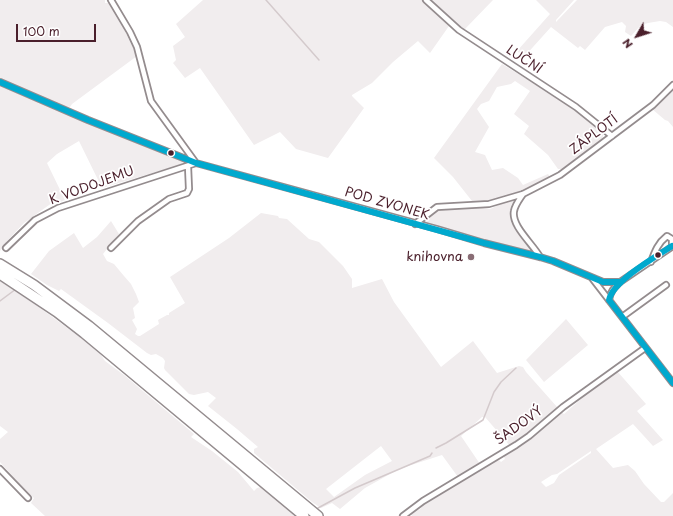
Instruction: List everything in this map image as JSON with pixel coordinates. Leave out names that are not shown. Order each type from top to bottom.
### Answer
[{"type":"highway","points":[[0,264],[34,285],[89,326],[318,516]]},
{"type":"highway","points":[[0,274],[57,312],[84,333],[304,516]]},
{"type":"street","points":[[111,0],[137,47],[151,100],[196,163]]},
{"type":"street","name":"LUČNÍ","points":[[426,0],[459,30],[576,107],[612,136]]},
{"type":"street","name":"POD ZVONEK","points":[[0,82],[88,120],[196,163],[484,243],[540,257],[603,282],[620,282]]},
{"type":"street","name":"ZÁPLOTÍ","points":[[415,224],[437,207],[489,204],[522,194],[560,175],[653,105],[673,85]]},
{"type":"street","name":"K VODOJEMU","points":[[6,248],[35,220],[58,208],[196,163]]},
{"type":"street","points":[[111,248],[138,221],[169,199],[187,193],[189,188],[188,166]]},
{"type":"street","points":[[522,194],[515,206],[513,212],[514,218],[517,225],[540,257]]},
{"type":"street","points":[[609,300],[609,295],[620,282],[651,262],[673,246],[672,239],[667,236],[662,240],[655,250],[651,262]]},
{"type":"street","points":[[591,277],[673,383]]},
{"type":"street","points":[[622,317],[666,285]]},
{"type":"street","name":"ŠADOVÝ","points":[[403,516],[423,501],[529,436],[563,407],[645,348]]},
{"type":"street","points":[[0,469],[28,498]]},
{"type":"shaded area","points":[[0,0],[105,0],[105,3],[110,3],[137,56],[70,107],[63,106],[17,88],[0,79]]},
{"type":"shaded area","points":[[203,0],[423,0],[449,26],[430,53],[418,41],[393,62],[372,83],[352,95],[364,108],[328,158],[296,149],[280,132],[254,145],[200,68],[185,78],[173,63],[176,60],[173,46],[185,37],[176,24]]},
{"type":"shaded area","points":[[430,0],[493,0],[465,29],[462,30]]},
{"type":"shaded area","points":[[536,0],[574,0],[556,20],[556,22],[577,0],[673,0],[673,27],[666,22],[660,21],[648,23],[641,25],[631,36],[625,32],[626,26],[622,22],[605,27],[585,50],[580,46],[578,48],[551,27],[524,57],[517,51],[550,14]]},
{"type":"shaded area","points":[[502,64],[564,102],[603,133],[603,136],[601,141],[564,169],[558,169],[548,155],[524,134],[529,126],[514,114],[530,91],[515,81],[511,84],[497,87],[489,101],[481,104],[477,109],[489,127],[475,152],[485,155],[492,170],[503,168],[518,178],[523,185],[548,174],[550,177],[523,191],[494,201],[478,203],[472,201],[453,177],[434,158]]},
{"type":"shaded area","points":[[0,86],[186,163],[102,188],[79,141],[57,154],[47,163],[65,200],[58,203],[56,200],[24,223],[0,251]]},
{"type":"shaded area","points":[[673,87],[673,127],[668,121],[652,109]]},
{"type":"shaded area","points":[[515,199],[511,211],[513,224],[534,252],[423,223],[422,221],[437,209],[490,209]]},
{"type":"shaded area","points":[[261,213],[287,219],[309,239],[319,242],[343,266],[352,279],[352,288],[382,279],[394,302],[441,367],[473,341],[497,373],[519,366],[523,367],[558,408],[528,434],[510,446],[485,417],[482,417],[461,436],[480,464],[458,477],[442,455],[399,469],[365,488],[340,509],[332,503],[321,508],[254,453],[254,449],[258,447],[208,406],[216,398],[208,392],[194,395],[189,394],[165,370],[165,361],[163,358],[156,354],[151,355],[147,353],[61,289],[59,291],[47,285],[31,274],[49,251],[74,233],[83,248],[97,237],[111,221],[119,234],[103,254],[107,261],[114,264],[131,284],[136,294],[139,302],[133,308],[135,318],[132,320],[137,329],[135,334],[140,336],[159,324],[158,320],[169,315],[169,313],[185,303],[170,277],[229,238]],"holes":[[[381,446],[392,461],[365,475],[334,497],[326,489]]]},
{"type":"shaded area","points":[[0,281],[81,338],[101,355],[105,361],[124,375],[194,434],[191,437],[212,451],[238,472],[254,491],[261,487],[295,516],[45,516],[31,503],[34,498],[0,462],[0,439],[8,432],[0,426]]},
{"type":"shaded area","points":[[566,319],[588,345],[544,382],[526,360]]},
{"type":"shaded area","points":[[617,371],[646,404],[637,411],[663,440],[653,446],[633,424],[596,449],[613,468],[628,465],[635,471],[644,484],[661,502],[664,502],[673,493],[673,516],[412,516],[410,513],[417,508],[419,510],[421,508],[420,505],[487,465],[499,460],[501,462],[505,459],[503,455],[529,440],[561,412],[564,414],[599,383]],"holes":[[[591,451],[591,453],[559,475],[554,483],[546,487],[541,482],[552,475],[557,474]]]},
{"type":"waterway","points":[[266,0],[319,60]]},
{"type":"waterway","points":[[0,301],[16,289]]},
{"type":"waterway","points":[[436,448],[483,420],[494,392],[501,382],[516,368]]},
{"type":"waterway","points":[[318,508],[355,488],[430,456],[432,453]]},
{"type":"transit line","points":[[0,82],[88,120],[196,163],[484,243],[540,257],[603,282],[620,282]]},
{"type":"transit line","points":[[672,246],[626,277],[612,293],[609,300],[673,383]]},
{"type":"place","name":"knihovna","points":[[471,257]]}]
